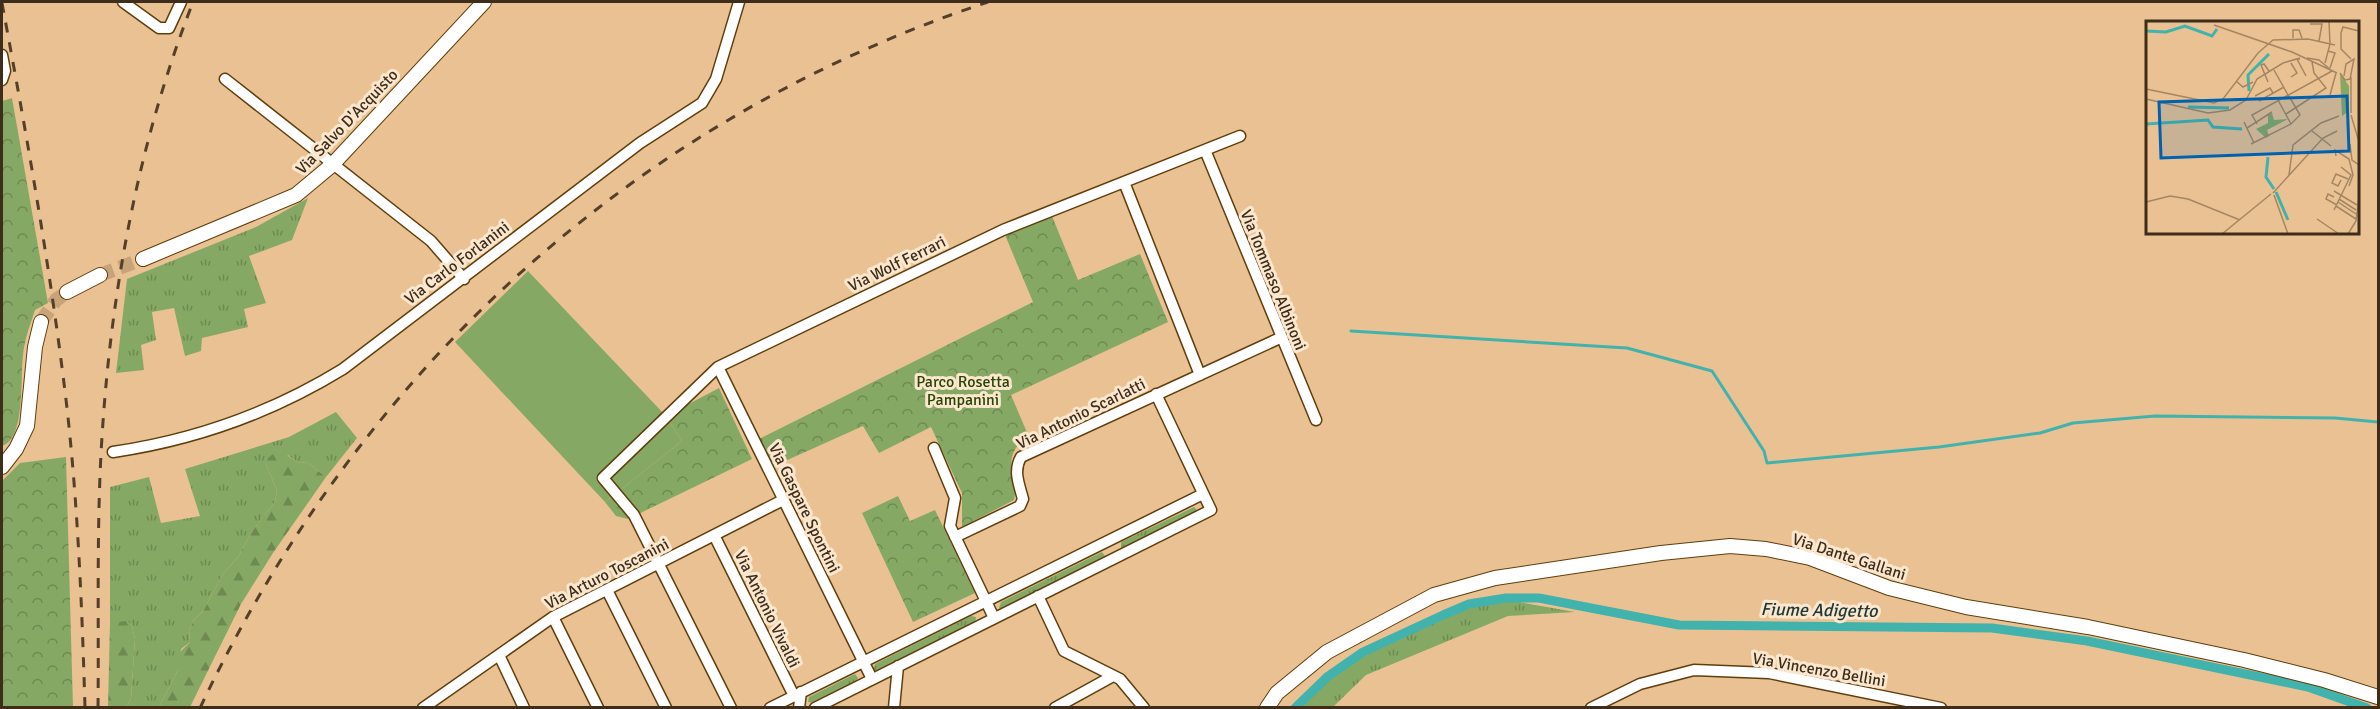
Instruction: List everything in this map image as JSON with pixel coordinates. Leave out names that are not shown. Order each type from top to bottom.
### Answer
[{"type":"street","points":[[123,2],[159,27],[170,28],[181,2]]},
{"type":"street","name":"Via Salvo D'Acquisto","points":[[143,259],[289,198],[307,187],[332,165],[484,2]]},
{"type":"street","name":"Via Carlo Forlanini","points":[[113,452],[161,445],[219,428],[300,394],[344,369],[640,143],[702,103],[716,78],[739,2]]},
{"type":"street","points":[[2,55],[5,71],[2,80]]},
{"type":"street","points":[[225,79],[431,241],[464,279]]},
{"type":"street","name":"Via Wolf Ferrari","points":[[660,565],[634,515],[603,478],[718,367],[1004,230],[1240,136]]},
{"type":"street","name":"Via Tommaso Albinoni","points":[[1205,150],[1280,338],[1316,420]]},
{"type":"street","points":[[1124,182],[1200,375]]},
{"type":"street","points":[[67,292],[100,276]]},
{"type":"street","points":[[2,467],[27,426],[35,347],[41,322]]},
{"type":"street","name":"Via Antonio Scarlatti","points":[[955,537],[1020,506],[1023,499],[1017,477],[1017,465],[1021,458],[1280,338]]},
{"type":"street","name":"Via Gaspare Spontini","points":[[718,367],[872,679]]},
{"type":"street","points":[[815,708],[1211,510],[1156,394]]},
{"type":"street","points":[[2,452],[22,437]]},
{"type":"street","points":[[934,448],[955,498],[950,526],[988,600],[994,618]]},
{"type":"street","points":[[770,708],[1203,494]]},
{"type":"street","name":"Via Arturo Toscanini","points":[[429,706],[553,617],[660,565],[783,500]]},
{"type":"street","name":"Via Antonio Vivaldi","points":[[714,535],[797,694]]},
{"type":"street","points":[[1108,540],[1117,557]]},
{"type":"street","name":"Via Dante Gallani","points":[[1268,708],[1277,693],[1327,652],[1434,595],[1496,578],[1661,553],[1730,546],[1766,549],[1810,558],[1889,588],[1966,607],[2088,627],[2244,660],[2324,680],[2379,698]]},
{"type":"street","points":[[660,565],[731,708]]},
{"type":"street","points":[[607,590],[666,708]]},
{"type":"street","points":[[1038,596],[1064,651],[1120,679],[1144,708]]},
{"type":"street","points":[[553,617],[598,708]]},
{"type":"street","points":[[499,655],[524,708]]},
{"type":"street","points":[[894,708],[898,666]]},
{"type":"street","name":"Via Vincenzo Bellini","points":[[1591,708],[1640,684],[1694,670],[1769,673],[1941,708]]},
{"type":"street","points":[[1055,708],[1113,676]]},
{"type":"street","points":[[797,694],[799,708]]},
{"type":"green space","points":[[12,98],[48,303],[35,310],[29,327],[22,366],[18,420],[10,441],[2,446],[2,101]]},
{"type":"green space","points":[[308,198],[292,240],[249,256],[266,303],[244,309],[248,327],[202,338],[201,351],[185,356],[174,308],[152,312],[156,340],[141,345],[144,370],[116,373],[127,279],[256,227]]},
{"type":"green space","name":"Parco Rosetta Pampanini","points":[[1050,211],[1078,280],[1140,254],[1168,322],[1011,395],[1029,437],[1019,444],[1012,459],[1014,500],[962,527],[962,493],[931,427],[879,453],[863,426],[774,466],[759,439],[1033,302],[1003,230]]},
{"type":"green space","points":[[528,271],[666,416],[682,441],[605,502],[455,342]]},
{"type":"green space","points":[[953,369],[962,388],[931,402],[922,384]]},
{"type":"green space","points":[[719,388],[752,459],[628,519],[616,516],[605,502],[682,441],[666,416]]},
{"type":"green space","points":[[336,412],[357,438],[326,477],[308,463],[297,462],[288,455],[266,464],[277,491],[275,502],[253,530],[238,557],[223,574],[203,611],[194,620],[189,630],[190,642],[181,649],[178,670],[159,707],[127,707],[131,698],[135,639],[131,623],[110,623],[110,487],[149,477],[161,523],[200,516],[185,469],[289,437]]},
{"type":"green space","points":[[277,451],[283,452],[297,462],[308,463],[326,477],[241,604],[190,707],[159,707],[178,670],[178,654],[190,642],[189,630],[194,620],[203,611],[223,574],[238,557],[253,530],[275,502],[277,491],[266,464],[268,458]]},
{"type":"green space","points":[[66,457],[73,707],[2,707],[2,481],[20,463]]},
{"type":"green space","points":[[898,496],[910,521],[935,510],[975,593],[913,622],[862,513]]},
{"type":"green space","points":[[1194,507],[1197,510],[1195,514],[1121,548],[1121,542]]},
{"type":"green space","points":[[1102,552],[1105,556],[1103,560],[1004,609],[999,608],[1001,602]]},
{"type":"green space","points":[[1502,599],[1575,612],[1508,616],[1366,675],[1333,707],[1295,707],[1320,679],[1380,643],[1435,618],[1484,602]]},
{"type":"green space","points":[[971,616],[976,617],[975,623],[878,672],[873,670],[875,664]]},
{"type":"green space","points":[[126,621],[131,623],[135,639],[131,698],[127,707],[108,707],[110,623]]},
{"type":"green space","points":[[855,674],[858,678],[856,682],[813,703],[808,702],[809,697]]},
{"type":"waterway","points":[[1351,331],[1627,348],[1712,371],[1764,451],[1767,463],[1939,447],[2040,433],[2073,423],[2155,416],[2335,418],[2378,422]]},
{"type":"waterway","name":"Fiume Adigetto","points":[[1295,708],[1327,677],[1363,652],[1469,604],[1506,598],[1539,598],[1679,625],[1992,628],[2087,641],[2308,687],[2367,708]]},
{"type":"tunnel","points":[[100,275],[143,259]]},
{"type":"tunnel","points":[[41,322],[56,300],[67,292]]},
{"type":"railway","points":[[98,708],[101,457],[114,315],[122,261],[144,156],[158,104],[193,2]]},
{"type":"railway","points":[[200,708],[265,585],[341,472],[426,367],[521,272],[625,188],[738,115],[859,52],[988,2]]},
{"type":"railway","points":[[2,3],[38,205],[67,408],[79,558],[85,708]]}]
